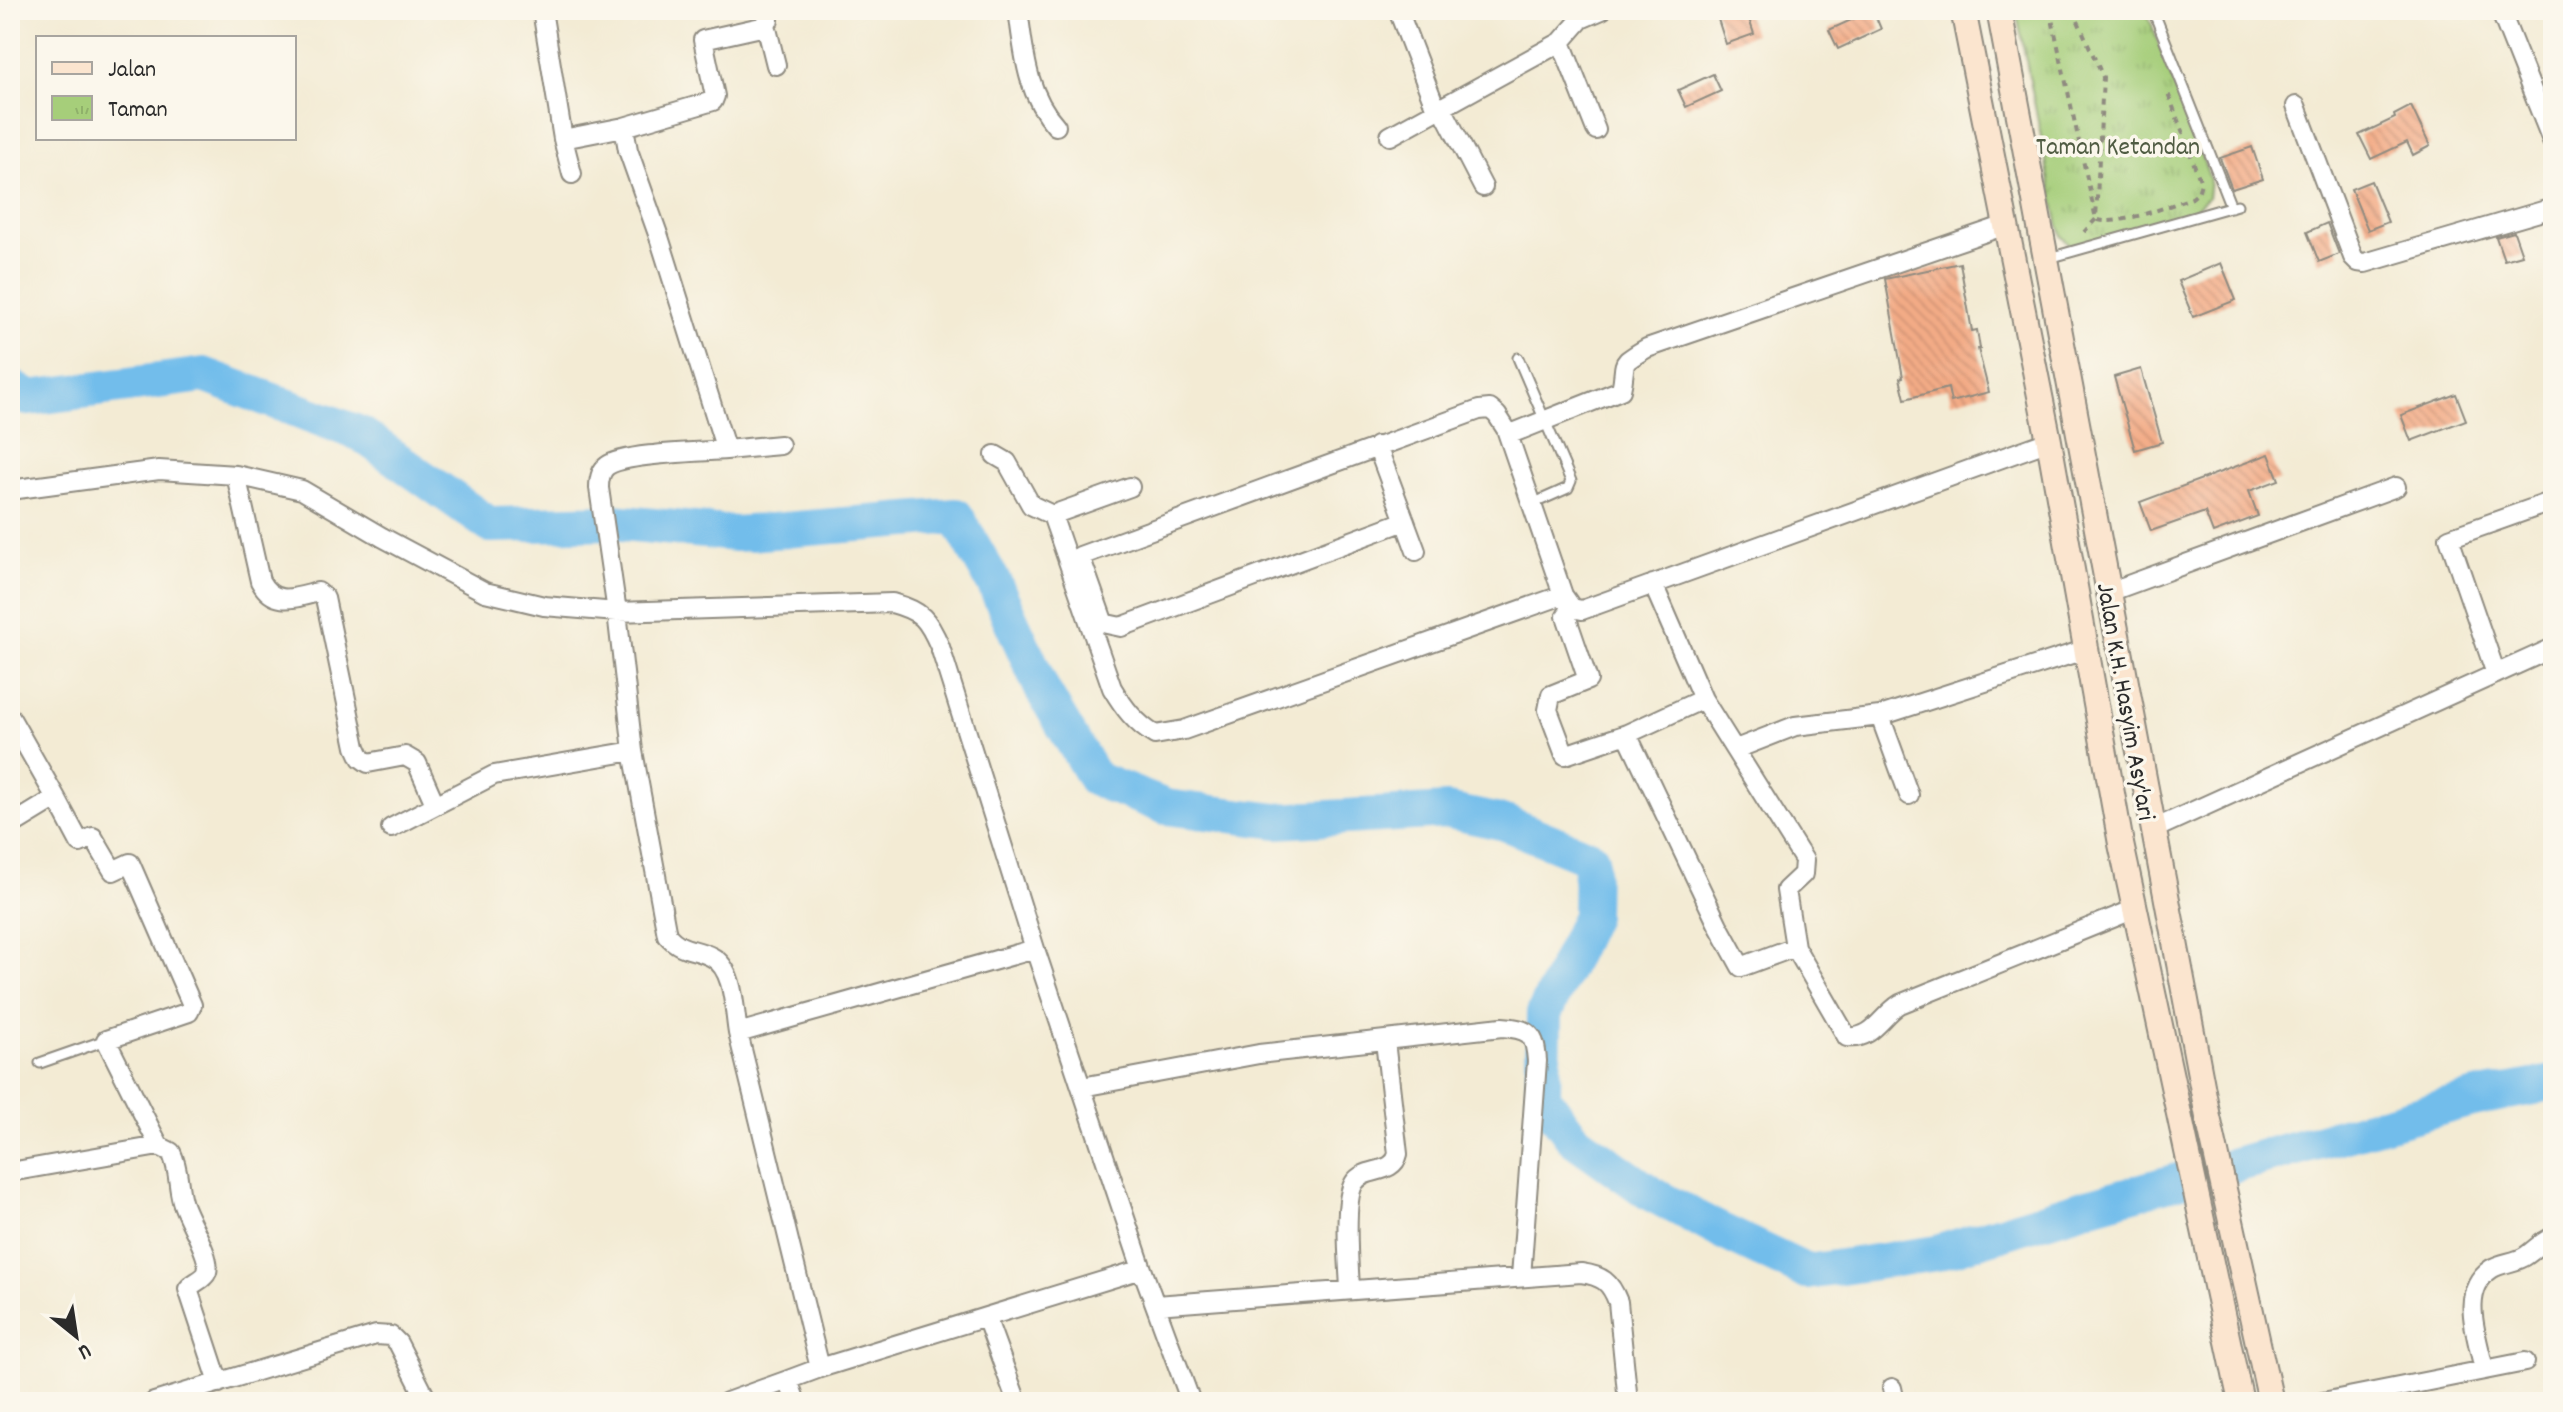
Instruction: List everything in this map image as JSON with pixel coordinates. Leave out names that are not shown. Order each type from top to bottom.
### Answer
[{"type":"main road","name":"Jalan K.H. Hasyim Asy'ari","points":[[1963,10],[2049,441],[2135,909],[2241,1402]]},
{"type":"main road","name":"Jalan K.H. Hasyim Asy'ari","points":[[1999,10],[2208,1117],[2271,1402]]},
{"type":"street","points":[[542,10],[563,139],[572,174]]},
{"type":"street","points":[[1018,10],[1028,76],[1043,112],[1056,126]]},
{"type":"street","points":[[1398,10],[1438,108],[1483,187]]},
{"type":"street","points":[[1390,136],[1561,42],[1581,19],[1602,10]]},
{"type":"street","points":[[2500,10],[2553,143]]},
{"type":"street","points":[[563,139],[624,127],[713,101],[715,96],[703,40],[766,17],[776,65]]},
{"type":"street","points":[[1561,42],[1596,130]]},
{"type":"street","points":[[2296,106],[2353,257],[2358,262],[2365,263],[2553,208]]},
{"type":"street","points":[[624,127],[628,150],[659,237],[726,450]]},
{"type":"street","points":[[1508,435],[1621,390],[1622,366],[1626,360],[1647,348],[2006,225]]},
{"type":"street","points":[[1074,558],[1377,446],[1479,410],[1490,409],[1508,435],[1567,602],[1566,616],[1588,680],[1551,695],[1548,710],[1565,755],[1627,734],[1703,699]]},
{"type":"street","points":[[1074,558],[1112,688],[1124,709],[1140,726],[1155,735],[1184,730],[1567,602],[1582,610],[2049,441]]},
{"type":"street","points":[[780,445],[626,458],[606,466],[599,478],[633,751],[667,935],[678,947],[713,957],[722,966],[730,983],[738,1033],[820,1368]]},
{"type":"street","points":[[1377,446],[1416,551]]},
{"type":"street","points":[[995,455],[1007,462],[1031,505],[1052,515],[1103,621],[1121,627],[1405,521]]},
{"type":"street","points":[[10,490],[159,470],[236,475],[302,490],[485,592],[544,606],[617,612],[892,603],[916,609],[931,626],[940,647],[1035,949],[1142,1269],[1191,1402]]},
{"type":"street","points":[[236,475],[260,581],[267,593],[277,599],[318,592],[325,598],[356,747],[361,758],[368,763],[405,756],[417,763],[435,804]]},
{"type":"street","points":[[1052,515],[1130,487]]},
{"type":"street","points":[[2109,592],[2396,487]]},
{"type":"street","points":[[2496,674],[2449,538],[2553,501]]},
{"type":"street","points":[[1653,584],[1703,699],[1804,860],[1803,874],[1786,890],[1795,947],[1847,1037],[1858,1038],[1878,1027],[1886,1012],[1900,1004],[2135,909]]},
{"type":"street","points":[[2154,829],[2553,648]]},
{"type":"street","points":[[1736,749],[1795,726],[1880,716],[2087,649]]},
{"type":"street","points":[[1880,716],[1909,795]]},
{"type":"street","points":[[10,717],[80,843],[93,837],[113,871],[130,863],[192,1007],[189,1012],[106,1040],[159,1146]]},
{"type":"street","points":[[1627,734],[1704,897],[1741,967],[1795,947]]},
{"type":"street","points":[[391,828],[494,775],[633,751]]},
{"type":"street","points":[[10,826],[56,798]]},
{"type":"street","points":[[738,1033],[1035,949]]},
{"type":"street","points":[[1082,1087],[1259,1054],[1502,1027],[1521,1028],[1535,1044],[1537,1061],[1521,1277]]},
{"type":"street","points":[[1350,1289],[1348,1202],[1353,1184],[1359,1177],[1389,1167],[1398,1154],[1385,1041]]},
{"type":"street","points":[[10,1172],[159,1146],[171,1152],[176,1162],[182,1201],[206,1260],[204,1277],[188,1289],[219,1383]]},
{"type":"street","points":[[2484,1370],[2471,1301],[2475,1290],[2492,1268],[2527,1256],[2539,1243],[2553,1237]]},
{"type":"street","points":[[727,1402],[820,1368],[1142,1269]]},
{"type":"street","points":[[1156,1305],[1581,1273],[1601,1276],[1612,1287],[1618,1302],[1628,1402]]},
{"type":"street","points":[[986,1317],[1017,1402]]},
{"type":"street","points":[[154,1402],[376,1335],[391,1336],[398,1343],[428,1402]]},
{"type":"street","points":[[2323,1402],[2525,1362]]},
{"type":"street","points":[[788,1380],[796,1402]]},
{"type":"lane","points":[[2046,259],[2234,206],[2153,10]]},
{"type":"lane","points":[[1518,358],[1571,485],[1532,504]]},
{"type":"lane","points":[[40,1063],[106,1040]]},
{"type":"path","points":[[2050,10],[2096,219]]},
{"type":"path","points":[[2073,10],[2103,77],[2096,219]]},
{"type":"path","points":[[2096,219],[2104,223],[2120,220],[2192,198],[2198,193],[2201,183],[2164,82]]},
{"type":"green space","name":"Taman Ketandan","points":[[2016,10],[2146,10],[2210,179],[2208,198],[2192,211],[2084,245],[2069,244],[2062,237],[2058,223]]},
{"type":"building","points":[[1715,10],[1746,10],[1754,34],[1726,44]]},
{"type":"building","points":[[1873,10],[1881,29],[1838,49],[1829,30]]},
{"type":"building","points":[[1713,74],[1721,91],[1686,107],[1678,90]]},
{"type":"building","points":[[2411,106],[2430,146],[2413,155],[2407,142],[2371,159],[2359,135],[2395,118],[2394,115]]},
{"type":"building","points":[[2252,147],[2263,179],[2232,189],[2220,158]]},
{"type":"building","points":[[2371,181],[2388,222],[2368,230],[2351,189]]},
{"type":"building","points":[[2327,223],[2339,254],[2319,262],[2307,232]]},
{"type":"building","points":[[2514,232],[2522,255],[2504,260],[2496,237]]},
{"type":"building","points":[[1960,263],[1972,331],[1977,330],[1978,349],[1989,392],[1951,402],[1948,388],[1905,399],[1885,279]]},
{"type":"building","points":[[2221,263],[2236,300],[2193,317],[2178,281]]},
{"type":"building","points":[[2141,369],[2162,442],[2135,450],[2114,377]]},
{"type":"building","points":[[2456,394],[2466,420],[2411,441],[2401,415]]},
{"type":"building","points":[[2269,454],[2279,480],[2249,491],[2258,516],[2213,533],[2205,512],[2151,531],[2140,502]]},
{"type":"waterway","points":[[10,386],[29,398],[204,375],[361,434],[490,525],[613,522],[736,534],[956,516],[994,583],[1043,691],[1095,779],[1166,807],[1277,821],[1448,811],[1505,823],[1591,858],[1590,916],[1544,1014],[1543,1097],[1574,1139],[1650,1193],[1807,1272],[1937,1253],[2084,1207],[2472,1099],[2553,1083]]}]
